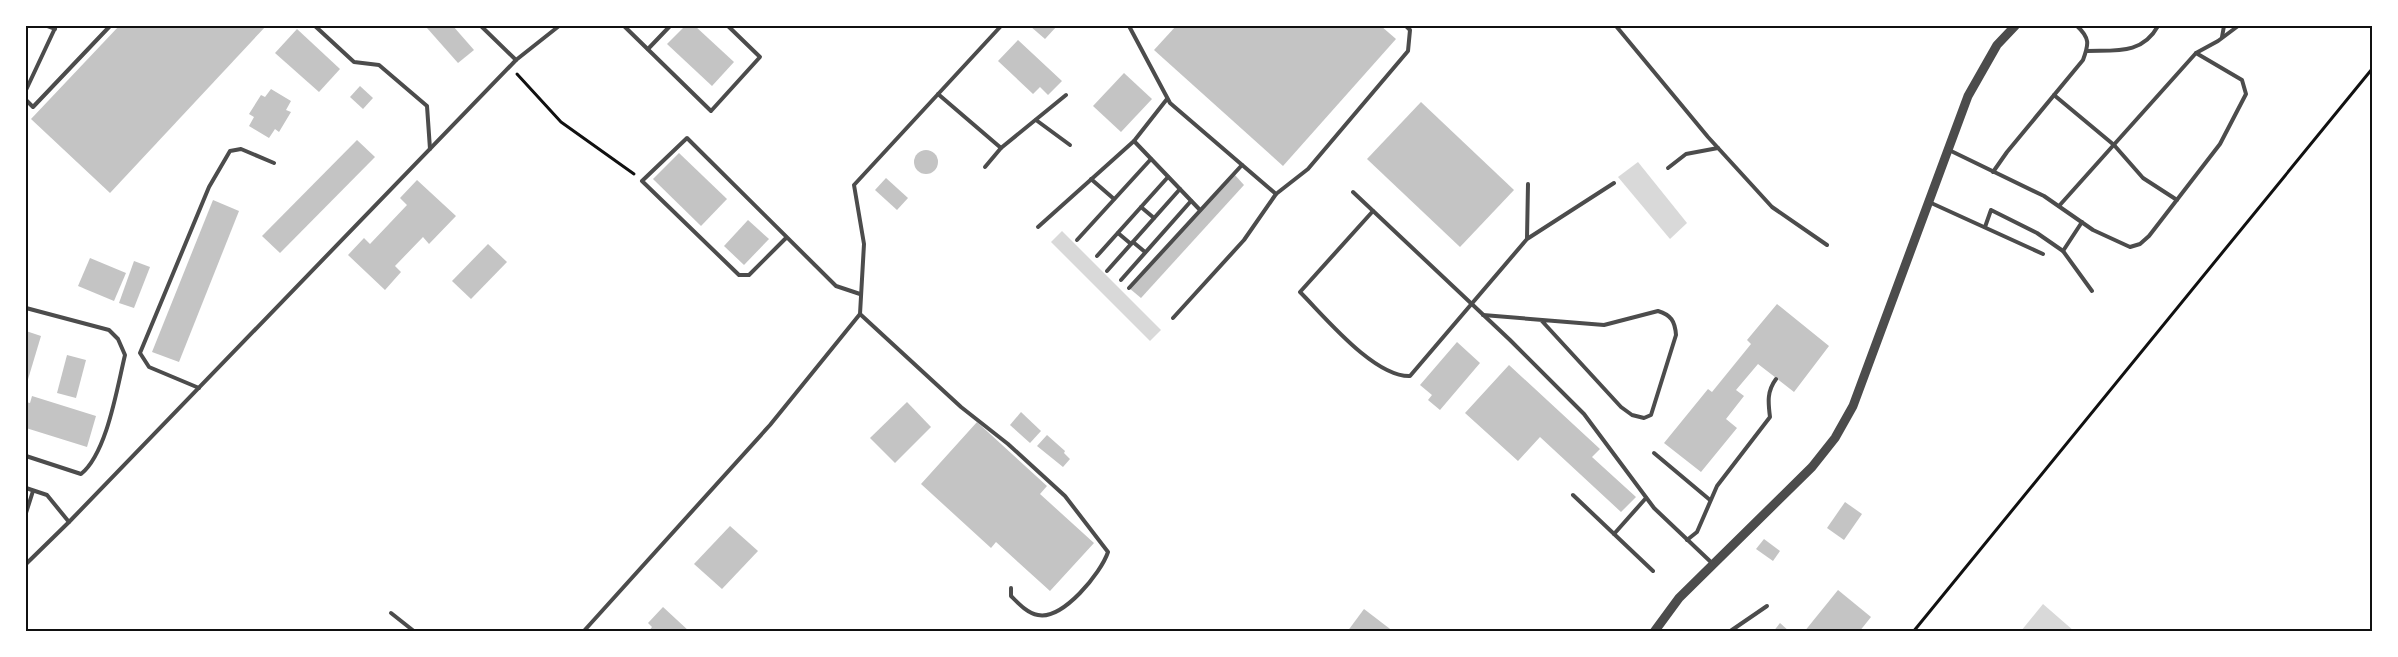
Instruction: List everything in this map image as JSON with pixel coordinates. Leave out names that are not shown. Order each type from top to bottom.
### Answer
[{"type":"street","points":[[1654,632],[1679,598],[1812,467],[1835,438],[1853,406],[1968,96],[1997,45],[2015,26]]},
{"type":"lane","points":[[26,90],[55,27],[47,26]]},
{"type":"lane","points":[[26,100],[33,107],[110,26]]},
{"type":"lane","points":[[315,26],[354,62],[380,65],[427,106],[430,149]]},
{"type":"lane","points":[[482,26],[516,60]]},
{"type":"lane","points":[[26,564],[511,65],[559,26]]},
{"type":"lane","points":[[624,26],[711,111],[760,57],[728,26]]},
{"type":"lane","points":[[648,49],[670,26]]},
{"type":"lane","points":[[583,632],[770,425],[860,315],[864,244],[854,185],[1001,26]]},
{"type":"lane","points":[[1129,26],[1170,104],[1276,194]]},
{"type":"lane","points":[[1173,318],[1244,240],[1276,194],[1308,169],[1408,51],[1410,30],[1406,26]]},
{"type":"lane","points":[[1616,26],[1772,207],[1827,245]]},
{"type":"lane","points":[[1993,172],[2083,60],[2089,43],[2086,34],[2077,26]]},
{"type":"lane","points":[[2086,51],[2138,46],[2146,42],[2158,26]]},
{"type":"lane","points":[[2222,38],[2224,26]]},
{"type":"lane","points":[[2059,206],[2196,53],[2238,26]]},
{"type":"lane","points":[[1948,150],[2044,196],[2093,230],[2130,247],[2140,244],[2149,236],[2220,144],[2246,94],[2242,80],[2196,53]]},
{"type":"lane","points":[[938,94],[1001,148]]},
{"type":"lane","points":[[2054,95],[2114,146],[2143,178],[2177,200]]},
{"type":"lane","points":[[985,167],[1001,148],[1066,96]]},
{"type":"lane","points":[[1038,226],[1134,141],[1168,99]]},
{"type":"lane","points":[[1036,120],[1070,145]]},
{"type":"lane","points":[[786,238],[749,275],[739,275],[642,182],[687,138],[836,286],[860,294]]},
{"type":"lane","points":[[1134,141],[1200,210]]},
{"type":"lane","points":[[1668,168],[1686,154],[1719,148]]},
{"type":"lane","points":[[199,388],[149,367],[140,353],[209,187],[230,151],[241,149],[274,163]]},
{"type":"lane","points":[[1077,240],[1151,159]]},
{"type":"lane","points":[[1129,288],[1242,165]]},
{"type":"lane","points":[[1097,256],[1168,177]]},
{"type":"lane","points":[[1091,179],[1114,199]]},
{"type":"lane","points":[[1373,211],[1300,292],[1365,356],[1388,371],[1401,376],[1410,376],[1527,239],[1614,183]]},
{"type":"lane","points":[[1527,239],[1528,184]]},
{"type":"lane","points":[[1107,271],[1180,189]]},
{"type":"lane","points":[[1353,192],[1584,414],[1646,498],[1713,565]]},
{"type":"lane","points":[[1121,280],[1191,201]]},
{"type":"lane","points":[[1929,202],[2043,254]]},
{"type":"lane","points":[[1142,207],[1154,218]]},
{"type":"lane","points":[[1985,227],[1991,210],[2037,232],[2063,251],[2092,291]]},
{"type":"lane","points":[[2063,251],[2082,222]]},
{"type":"lane","points":[[1118,233],[1145,252]]},
{"type":"lane","points":[[26,308],[109,330],[118,339],[125,355],[103,441],[90,466],[81,474],[26,456]]},
{"type":"lane","points":[[1482,314],[1604,325],[1658,311],[1671,317],[1676,324],[1676,335],[1651,415],[1644,418],[1632,415],[1621,407],[1541,321]]},
{"type":"lane","points":[[860,315],[961,407],[1008,444],[1065,496],[1108,552],[1104,565],[1092,582],[1054,614],[1038,615],[1023,607],[1011,596],[1011,588]]},
{"type":"lane","points":[[1688,540],[1697,532],[1718,486],[1770,417],[1768,398],[1776,379]]},
{"type":"lane","points":[[1654,453],[1710,500]]},
{"type":"lane","points":[[26,488],[47,495],[69,522]]},
{"type":"lane","points":[[26,513],[33,491]]},
{"type":"lane","points":[[1573,495],[1653,571]]},
{"type":"lane","points":[[1614,534],[1646,498]]},
{"type":"lane","points":[[26,555],[30,560]]},
{"type":"lane","points":[[1729,632],[1767,606]]},
{"type":"lane","points":[[391,613],[415,632]]},
{"type":"path","points":[[511,65],[520,79],[561,122],[628,169],[642,182]]},
{"type":"path","points":[[1914,632],[2373,69]]},
{"type":"shaded area","points":[[1638,162],[1687,223],[1670,239],[1618,177]]},
{"type":"shaded area","points":[[1062,231],[1161,330],[1150,341],[1051,242]]},
{"type":"shaded area","points":[[2043,604],[2074,631],[2021,631]]},
{"type":"building","points":[[119,26],[266,26],[110,193],[31,119]]},
{"type":"building","points":[[453,26],[474,50],[458,63],[427,28]]},
{"type":"building","points":[[685,26],[695,26],[734,62],[712,86],[667,44]]},
{"type":"building","points":[[1030,26],[1057,26],[1045,39]]},
{"type":"building","points":[[1176,26],[1381,26],[1396,39],[1283,166],[1154,50]]},
{"type":"building","points":[[297,29],[340,69],[319,92],[275,53]]},
{"type":"building","points":[[1018,40],[1062,81],[1048,95],[1040,87],[1033,94],[998,61]]},
{"type":"building","points":[[1124,73],[1152,99],[1121,132],[1093,106]]},
{"type":"building","points":[[360,86],[373,98],[363,109],[350,97]]},
{"type":"building","points":[[271,89],[291,101],[286,110],[291,112],[279,132],[275,129],[269,138],[249,126],[254,117],[249,114],[261,95],[265,97]]},
{"type":"building","points":[[1421,102],[1514,190],[1460,247],[1367,159]]},
{"type":"building","points":[[357,140],[375,157],[280,253],[262,236]]},
{"type":"building","points":[[921,150],[931,150],[938,157],[938,167],[931,174],[921,174],[914,167],[914,157]]},
{"type":"building","points":[[679,153],[727,199],[701,226],[653,179]]},
{"type":"building","points":[[1234,174],[1244,185],[1141,298],[1129,288]]},
{"type":"building","points":[[886,178],[908,198],[897,210],[875,190]]},
{"type":"building","points":[[417,180],[456,216],[429,244],[423,237],[395,266],[401,272],[385,290],[348,255],[364,238],[370,244],[407,205],[400,198]]},
{"type":"building","points":[[213,200],[239,211],[179,362],[152,352]]},
{"type":"building","points":[[748,220],[769,239],[744,265],[724,246]]},
{"type":"building","points":[[488,244],[507,262],[471,299],[452,281]]},
{"type":"building","points":[[90,258],[126,273],[114,301],[78,286]]},
{"type":"building","points":[[134,261],[150,267],[134,308],[119,303]]},
{"type":"building","points":[[1777,304],[1829,346],[1794,392],[1758,364],[1736,390],[1744,396],[1726,419],[1737,428],[1701,472],[1664,443],[1708,389],[1712,392],[1751,344],[1747,340]]},
{"type":"building","points":[[26,331],[41,336],[26,386]]},
{"type":"building","points":[[1457,342],[1480,363],[1440,410],[1428,400],[1432,395],[1420,385]]},
{"type":"building","points":[[67,355],[86,360],[76,398],[57,393]]},
{"type":"building","points":[[1509,365],[1600,449],[1592,457],[1636,497],[1621,512],[1540,437],[1518,461],[1465,413]]},
{"type":"building","points":[[32,396],[96,416],[87,447],[26,428],[26,402],[30,403]]},
{"type":"building","points":[[907,402],[931,427],[895,463],[870,438]]},
{"type":"building","points":[[1021,412],[1041,431],[1030,443],[1010,425]]},
{"type":"building","points":[[977,422],[1047,486],[1040,494],[1094,543],[1050,591],[996,542],[991,548],[921,484]]},
{"type":"building","points":[[1047,435],[1065,451],[1064,453],[1070,459],[1063,467],[1037,446]]},
{"type":"building","points":[[1845,502],[1862,514],[1844,540],[1827,528]]},
{"type":"building","points":[[730,526],[758,551],[722,589],[694,564]]},
{"type":"building","points":[[1764,539],[1780,551],[1773,561],[1756,549]]},
{"type":"building","points":[[1838,590],[1871,617],[1859,632],[1804,632]]},
{"type":"building","points":[[663,607],[690,632],[648,632],[652,627],[648,623]]},
{"type":"building","points":[[1364,609],[1394,632],[1347,632]]},
{"type":"building","points":[[1780,623],[1790,632],[1773,632]]}]
